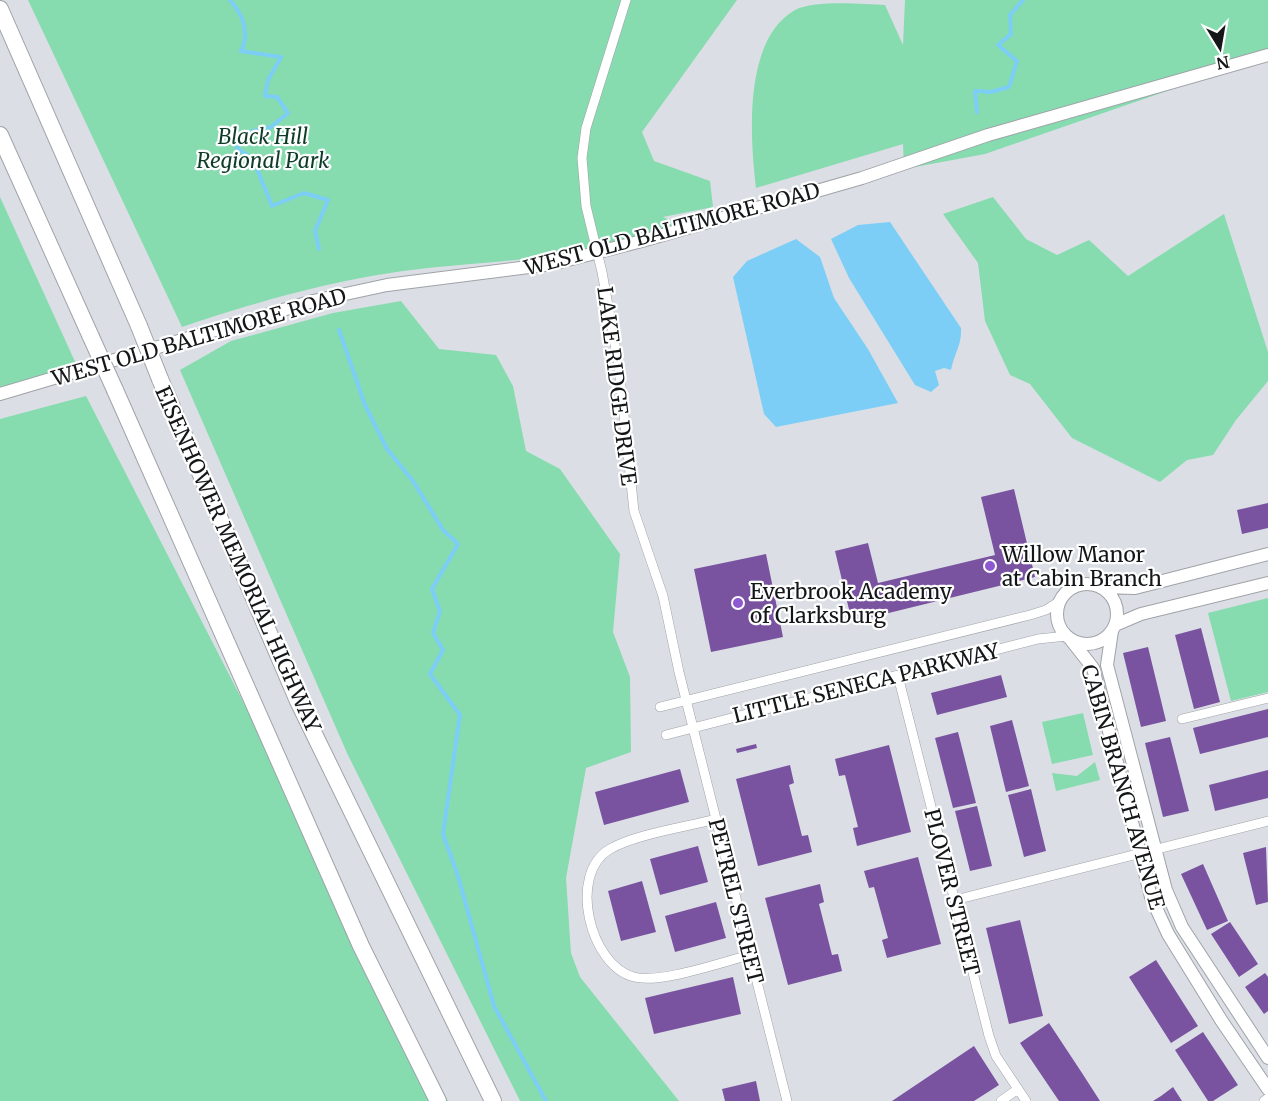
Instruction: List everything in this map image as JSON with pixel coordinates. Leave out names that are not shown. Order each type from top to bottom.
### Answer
[{"type":"highway","name":"EISENHOWER MEMORIAL HIGHWAY","points":[[0,9],[139,326],[298,701],[493,1101]]},
{"type":"highway","name":"EISENHOWER MEMORIAL HIGHWAY","points":[[0,135],[362,946],[438,1101]]},
{"type":"street","name":"LAKE RIDGE DRIVE","points":[[626,0],[595,97],[582,158],[586,206],[619,366],[634,511],[663,596],[686,701]]},
{"type":"street","name":"WEST OLD BALTIMORE ROAD","points":[[0,394],[313,301],[387,285],[552,264],[597,252],[811,193],[988,135],[1268,55]]},
{"type":"street","points":[[1268,554],[1135,588],[1085,584],[1077,586],[1069,590],[1060,602],[1057,620],[1069,638],[1089,644],[1106,638],[1114,628],[1141,615],[1268,583]]},
{"type":"street","points":[[1101,587],[1108,592],[1117,608],[1114,628]]},
{"type":"street","name":"LITTLE SENECA PARKWAY","points":[[660,707],[1030,615],[1060,602]]},
{"type":"street","name":"CABIN BRANCH AVENUE","points":[[1114,628],[1107,665],[1166,890],[1182,927],[1268,1058]]},
{"type":"street","name":"LITTLE SENECA PARKWAY","points":[[666,735],[1038,639],[1069,638]]},
{"type":"street","name":"CABIN BRANCH AVENUE","points":[[1069,638],[1093,668],[1151,897],[1168,934],[1221,1020],[1268,1089]]},
{"type":"street","name":"PLOVER STREET","points":[[898,676],[989,1036],[996,1056],[1026,1101]]},
{"type":"street","points":[[1182,719],[1268,698]]},
{"type":"street","name":"PETREL STREET","points":[[686,701],[787,1101]]},
{"type":"street","points":[[716,819],[625,843],[609,850],[597,860],[590,871],[586,901],[598,943],[605,957],[626,975],[653,979],[750,955]]},
{"type":"street","points":[[955,900],[1268,821]]},
{"type":"street","points":[[1001,1101],[1018,1089]]},
{"type":"street","points":[[1264,1101],[1268,1098]]},
{"type":"green space","name":"Black Hill Regional Park","points":[[28,0],[737,0],[642,132],[654,161],[710,181],[713,207],[663,217],[683,226],[578,252],[411,270],[363,278],[233,310],[182,327]]},
{"type":"green space","points":[[905,0],[1268,0],[1268,56],[985,154],[904,169],[903,144],[756,188],[752,143],[754,91],[758,66],[766,43],[778,24],[795,10],[814,5],[838,3],[885,5],[903,45]]},
{"type":"green space","points":[[0,197],[77,366],[0,387]]},
{"type":"green space","points":[[993,197],[1026,239],[1057,255],[1089,240],[1128,276],[1224,214],[1268,352],[1268,381],[1236,420],[1213,455],[1187,460],[1160,482],[1072,438],[1030,384],[1010,375],[985,321],[978,263],[943,214]]},
{"type":"green space","points":[[401,301],[439,349],[496,355],[513,386],[526,451],[560,469],[620,554],[613,632],[630,677],[631,752],[586,768],[566,878],[571,953],[580,977],[679,1101],[520,1101],[347,753],[180,370],[231,341],[333,313]]},
{"type":"green space","points":[[86,396],[448,1101],[0,1101],[0,419]]},
{"type":"green space","points":[[1268,598],[1268,692],[1231,701],[1208,613]]},
{"type":"green space","points":[[1083,713],[1093,755],[1052,764],[1042,722]]},
{"type":"green space","points":[[1095,762],[1100,780],[1056,791],[1052,773],[1077,776]]},
{"type":"water","points":[[890,222],[961,328],[951,370],[944,368],[935,371],[939,385],[931,392],[915,385],[849,278],[831,239],[858,225]]},
{"type":"water","points":[[796,239],[820,257],[834,298],[868,349],[898,403],[776,427],[764,414],[733,277],[747,261]]},
{"type":"building","name":"Willow Manor at Cabin Branch","points":[[1014,489],[1035,577],[852,622],[835,551],[868,543],[878,583],[995,555],[981,497]]},
{"type":"building","points":[[1268,503],[1268,528],[1242,534],[1237,510]]},
{"type":"building","name":"Everbrook Academy of Clarksburg","points":[[766,554],[783,637],[711,652],[694,569]]},
{"type":"building","points":[[1201,628],[1220,702],[1194,709],[1175,635]]},
{"type":"building","points":[[1148,647],[1166,721],[1141,727],[1123,653]]},
{"type":"building","points":[[1001,675],[1007,697],[937,715],[931,693]]},
{"type":"building","points":[[1268,709],[1268,737],[1200,754],[1193,728]]},
{"type":"building","points":[[1012,720],[1029,786],[1006,792],[990,726]]},
{"type":"building","points":[[958,732],[976,803],[953,808],[935,738]]},
{"type":"building","points":[[1170,737],[1189,811],[1163,817],[1145,743]]},
{"type":"building","points":[[756,744],[757,748],[737,753],[736,749]]},
{"type":"building","points":[[889,745],[911,832],[857,846],[853,828],[858,827],[845,775],[839,776],[835,759]]},
{"type":"building","points":[[790,765],[794,783],[789,785],[802,836],[808,835],[812,852],[758,866],[736,779]]},
{"type":"building","points":[[680,769],[689,802],[604,825],[595,792]]},
{"type":"building","points":[[1268,770],[1268,798],[1215,811],[1209,785]]},
{"type":"building","points":[[1031,789],[1046,851],[1024,857],[1008,795]]},
{"type":"building","points":[[977,806],[992,866],[970,871],[955,811]]},
{"type":"building","points":[[698,846],[708,882],[660,895],[650,859]]},
{"type":"building","points":[[1266,847],[1268,902],[1256,905],[1243,853]]},
{"type":"building","points":[[918,857],[941,944],[887,958],[882,940],[888,938],[874,887],[869,888],[864,871]]},
{"type":"building","points":[[1203,864],[1228,921],[1207,930],[1181,874]]},
{"type":"building","points":[[642,881],[656,932],[621,941],[608,891]]},
{"type":"building","points":[[820,884],[824,902],[819,904],[832,955],[838,954],[842,971],[788,985],[765,898]]},
{"type":"building","points":[[716,902],[726,938],[675,952],[665,916]]},
{"type":"building","points":[[1020,920],[1043,1016],[1009,1024],[986,928]]},
{"type":"building","points":[[1230,922],[1258,964],[1239,977],[1211,934]]},
{"type":"building","points":[[1156,960],[1198,1026],[1171,1043],[1129,977]]},
{"type":"building","points":[[1265,973],[1268,977],[1268,1011],[1264,1014],[1245,987]]},
{"type":"building","points":[[733,977],[741,1014],[654,1034],[645,998]]},
{"type":"building","points":[[1049,1023],[1100,1101],[1059,1101],[1020,1043]]},
{"type":"building","points":[[1203,1032],[1238,1085],[1213,1101],[1208,1101],[1175,1050]]},
{"type":"building","points":[[974,1046],[999,1085],[974,1101],[892,1101]]},
{"type":"building","points":[[756,1081],[760,1101],[725,1101],[722,1089]]},
{"type":"building","points":[[1173,1087],[1182,1101],[1153,1101],[1161,1096]]},
{"type":"waterway","points":[[230,0],[244,24],[245,38],[241,51],[281,57],[268,80],[265,96],[277,97],[288,113],[271,127],[231,136],[238,149],[253,159],[272,206],[304,193],[328,200],[315,231],[319,249]]},
{"type":"waterway","points":[[977,112],[975,91],[991,92],[1009,87],[1017,61],[998,45],[1011,34],[1010,15],[1023,0]]},
{"type":"waterway","points":[[339,330],[365,405],[387,449],[413,481],[443,530],[458,544],[432,589],[440,611],[433,633],[443,650],[430,674],[460,715],[443,834],[458,876],[494,1006],[546,1101]]},
{"type":"place","name":"Willow Manor at Cabin Branch","points":[[990,566]]},
{"type":"place","name":"Everbrook Academy of Clarksburg","points":[[738,603]]}]
